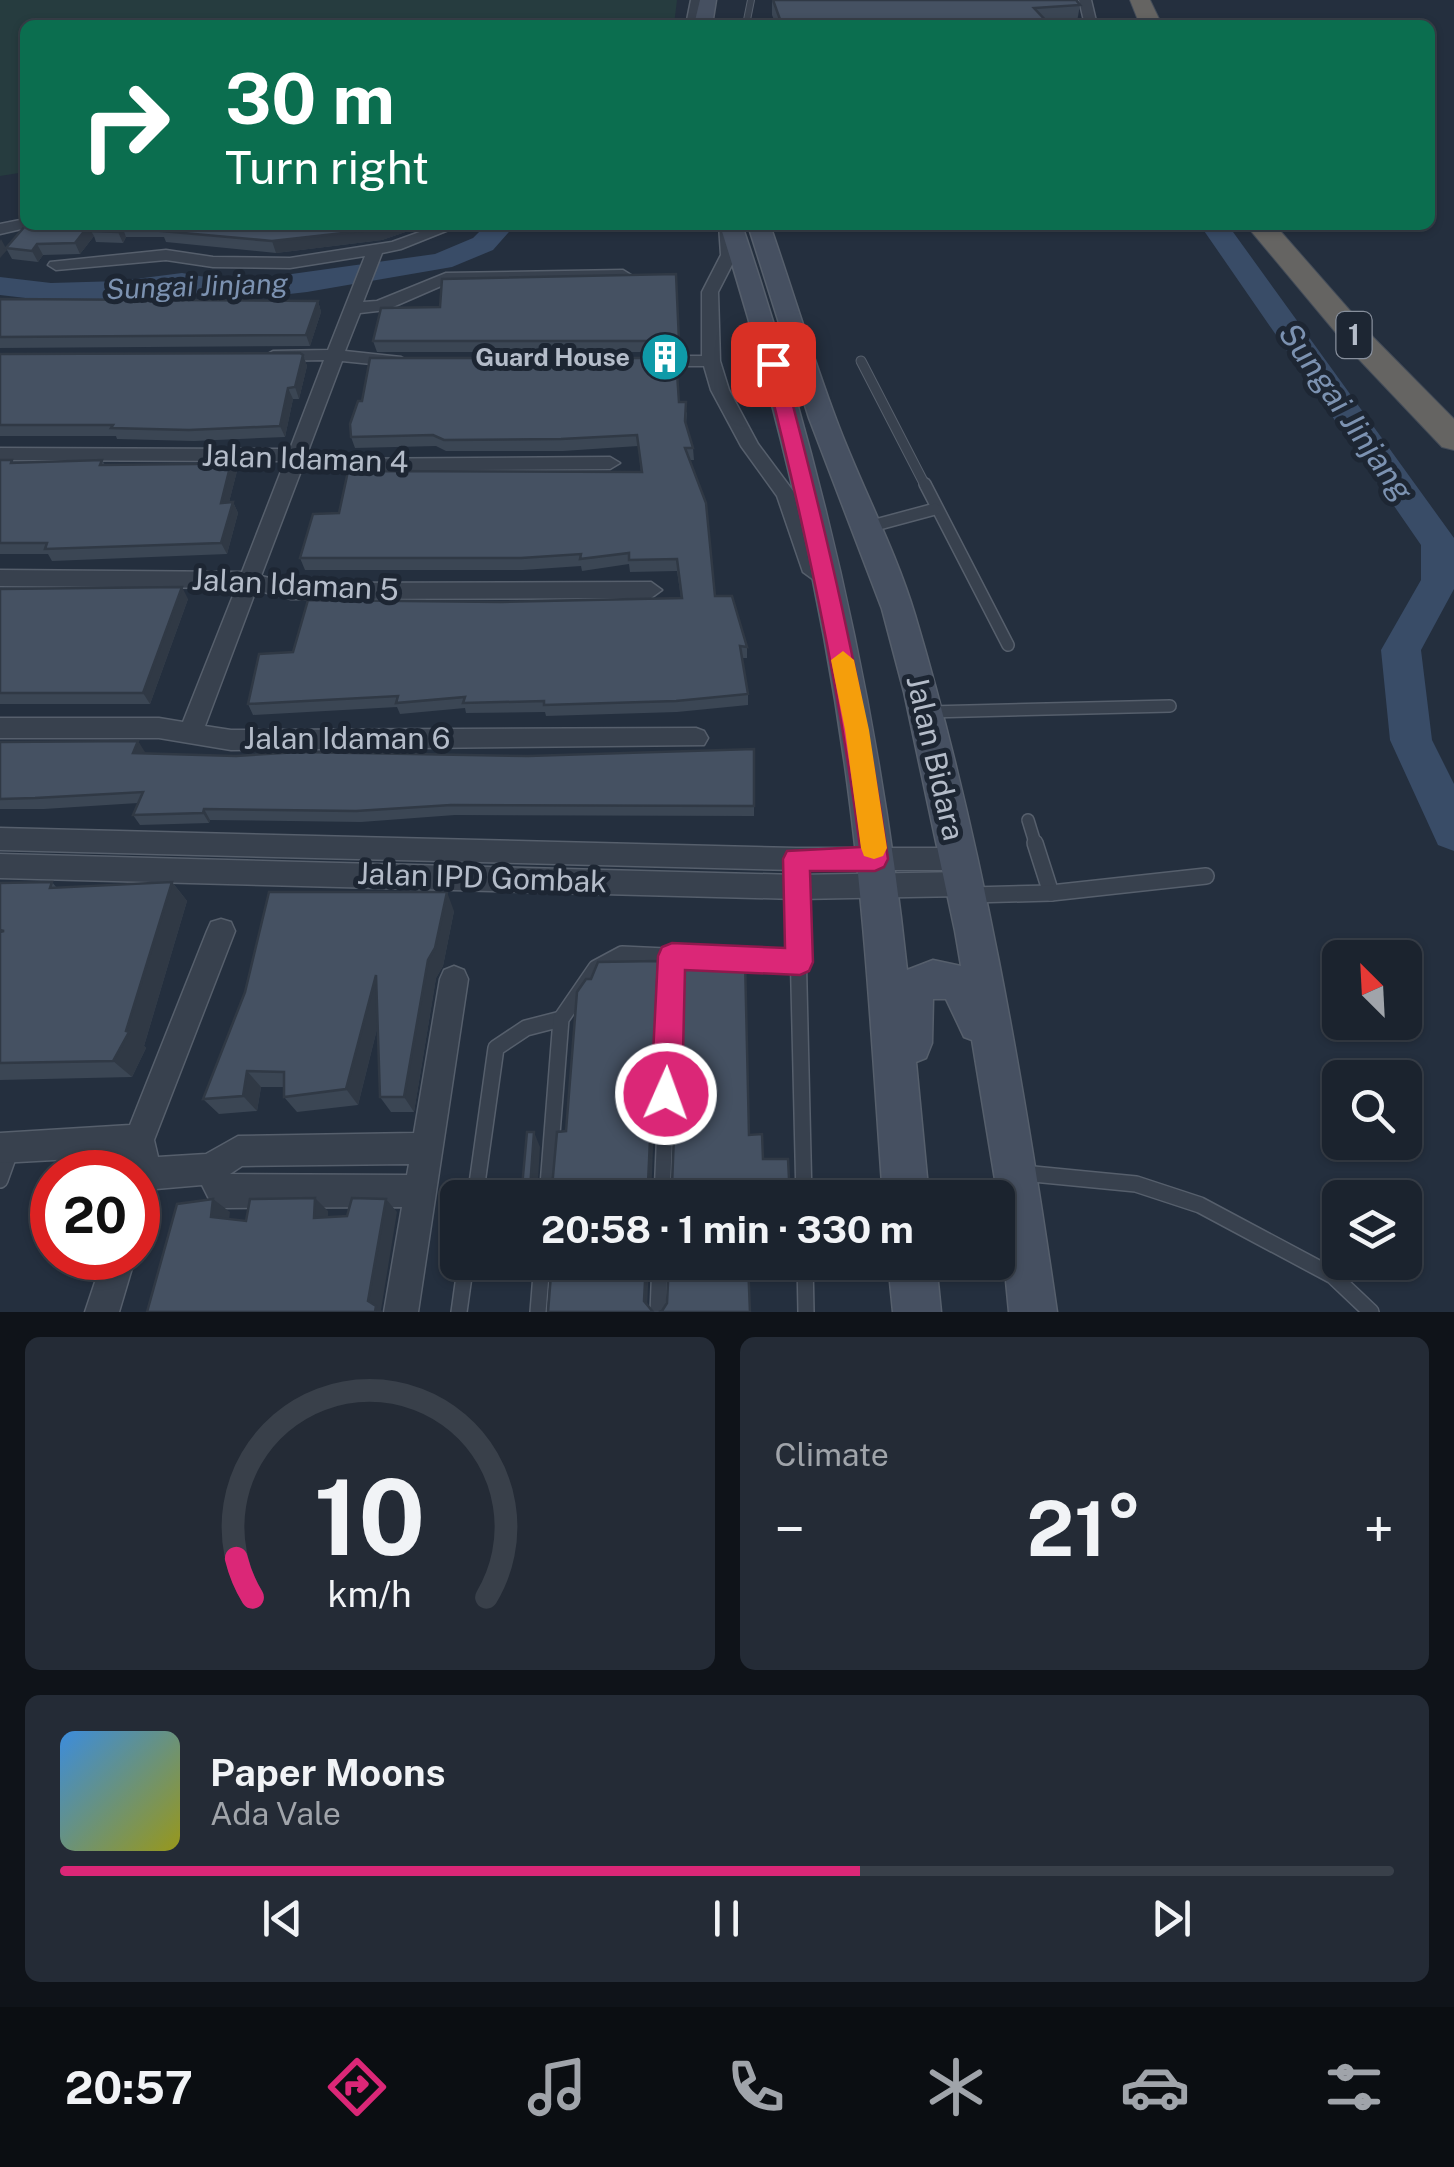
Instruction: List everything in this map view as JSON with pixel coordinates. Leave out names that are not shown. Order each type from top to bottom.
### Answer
[{"type":"highway","name":"1","points":[[1264,230],[1376,359],[1454,439]]},
{"type":"highway","name":"1","points":[[1290,230],[1360,311],[1454,408]]},
{"type":"main road","points":[[731,230],[788,417],[857,730],[877,873],[905,1180]]},
{"type":"main road","name":"Jalan Bidara","points":[[761,230],[822,418],[898,609],[925,712],[963,879],[1013,1163],[1033,1312]]},
{"type":"main road","points":[[907,1180],[909,1011],[913,988],[927,978],[946,978],[965,988],[975,1005],[1013,1163]]},
{"type":"main road","points":[[913,1280],[916,1312]]},
{"type":"street","points":[[56,265],[166,255],[212,262],[290,263],[373,255],[440,230]]},
{"type":"street","points":[[729,230],[728,255],[710,292],[711,361],[720,390],[750,446],[796,515],[844,666]]},
{"type":"street","points":[[191,734],[373,255]]},
{"type":"street","points":[[356,300],[380,306],[446,278],[624,275]]},
{"type":"street","points":[[256,356],[336,355],[382,362],[420,362]]},
{"type":"street","points":[[679,361],[711,361]]},
{"type":"street","name":"Jalan Idaman 4","points":[[0,454],[299,456],[332,464],[610,463]]},
{"type":"street","name":"Jalan Idaman 5","points":[[0,578],[248,580],[291,592],[651,590]]},
{"type":"street","name":"Jalan Idaman 6","points":[[0,728],[158,728],[231,740],[696,738]]},
{"type":"street","name":"Jalan IPD Gombak","points":[[0,839],[796,859],[877,873],[963,879]]},
{"type":"street","name":"Jalan IPD Gombak","points":[[0,866],[797,888],[877,873]]},
{"type":"street","points":[[139,1150],[139,1140],[221,931]]},
{"type":"street","points":[[401,1312],[454,978]]},
{"type":"street","points":[[6,1148],[139,1140]]},
{"type":"street","points":[[160,1181],[210,1168],[238,1151],[427,1148]]},
{"type":"street","points":[[210,1168],[222,1192],[420,1191]]},
{"type":"street","points":[[102,1312],[112,1280]]},
{"type":"lane","points":[[862,361],[1008,646]]},
{"type":"lane","points":[[868,527],[935,509]]},
{"type":"lane","points":[[925,712],[1170,706]]},
{"type":"lane","points":[[1028,820],[1052,894]]},
{"type":"lane","points":[[796,859],[804,1180]]},
{"type":"lane","points":[[963,879],[1052,894],[1206,876]]},
{"type":"lane","points":[[548,1180],[561,1019],[585,980],[607,959],[622,954],[800,962]]},
{"type":"lane","points":[[663,1180],[672,956]]},
{"type":"lane","points":[[478,1180],[496,1048],[511,1035],[538,1022],[561,1019]]},
{"type":"lane","points":[[0,1180],[6,1148]]},
{"type":"lane","points":[[1013,1163],[1136,1184],[1200,1205],[1332,1276],[1371,1312]]},
{"type":"lane","points":[[459,1312],[463,1280]]},
{"type":"lane","points":[[538,1312],[541,1280]]},
{"type":"lane","points":[[658,1312],[659,1280]]},
{"type":"lane","points":[[805,1280],[806,1312]]},
{"type":"green space","points":[[0,0],[677,0],[675,20],[20,20],[20,173],[0,176]]},
{"type":"building","points":[[773,0],[1076,0],[1080,5],[1034,8],[1045,20],[780,20]]},
{"type":"building","points":[[22,230],[85,230],[75,243],[37,244],[32,251],[6,248]]},
{"type":"building","points":[[162,230],[370,230],[272,241]]},
{"type":"building","points":[[676,274],[679,341],[666,351],[676,358],[679,402],[686,402],[685,421],[693,448],[685,448],[706,503],[715,596],[732,596],[747,647],[740,646],[748,694],[676,701],[544,705],[544,701],[463,703],[465,697],[396,703],[398,696],[248,704],[259,654],[293,652],[308,600],[502,602],[682,598],[677,559],[629,560],[629,553],[580,559],[581,554],[521,558],[300,558],[313,514],[339,513],[348,471],[642,472],[637,435],[444,440],[433,435],[351,437],[350,424],[358,401],[362,401],[370,358],[649,358],[662,351],[649,341],[373,341],[381,308],[440,307],[442,279]]},
{"type":"building","points":[[0,299],[318,301],[306,335],[0,337]]},
{"type":"building","points":[[0,354],[303,355],[295,387],[288,388],[280,426],[189,430],[0,425]]},
{"type":"building","points":[[232,459],[221,503],[233,502],[221,543],[45,549],[47,543],[0,543],[0,460],[102,460],[100,465],[196,464]]},
{"type":"building","points":[[182,587],[143,693],[0,693],[0,589]]},
{"type":"building","points":[[138,741],[133,753],[236,756],[299,752],[528,756],[754,749],[754,806],[451,805],[356,811],[204,809],[203,813],[133,815],[143,792],[0,799],[0,742]]},
{"type":"building","points":[[52,882],[50,888],[172,882],[126,1031],[129,1032],[113,1061],[0,1063],[0,932],[4,931],[0,930],[0,883]]},
{"type":"building","points":[[269,892],[447,892],[435,948],[428,960],[404,1097],[380,1097],[376,975],[346,1089],[284,1097],[284,1072],[247,1071],[243,1096],[203,1099],[245,992]]},
{"type":"building","points":[[745,959],[749,1135],[762,1134],[763,1159],[788,1159],[789,1180],[672,1180],[681,960]]},
{"type":"building","points":[[658,961],[648,1180],[553,1180],[557,1132],[566,1131],[577,992],[586,979],[591,979],[598,962]]},
{"type":"building","points":[[527,1132],[534,1132],[531,1180],[523,1180]]},
{"type":"building","points":[[315,1198],[314,1218],[347,1216],[352,1198],[386,1199],[368,1301],[376,1306],[375,1312],[147,1312],[156,1280],[160,1280],[160,1265],[177,1204],[213,1199],[211,1217],[246,1221],[250,1199]]},
{"type":"building","points":[[551,1280],[645,1280],[644,1301],[653,1312],[548,1312]]},
{"type":"building","points":[[668,1280],[749,1280],[750,1312],[659,1312],[667,1303]]},
{"type":"waterway","name":"Sungai Jinjang","points":[[0,286],[51,292],[120,290],[182,282],[235,291],[307,283],[442,261],[483,244],[496,230]]},
{"type":"waterway","name":"Sungai Jinjang","points":[[1218,230],[1439,544],[1440,580],[1401,650],[1411,740],[1454,831]]},
{"type":"slow traffic","points":[[843,660],[874,848]]},
{"type":"place","name":"Guard House","points":[[665,357]]},
{"type":"route","points":[[666,1094],[672,956],[800,962],[796,859],[875,859],[857,730],[816,530],[773,364]]}]
